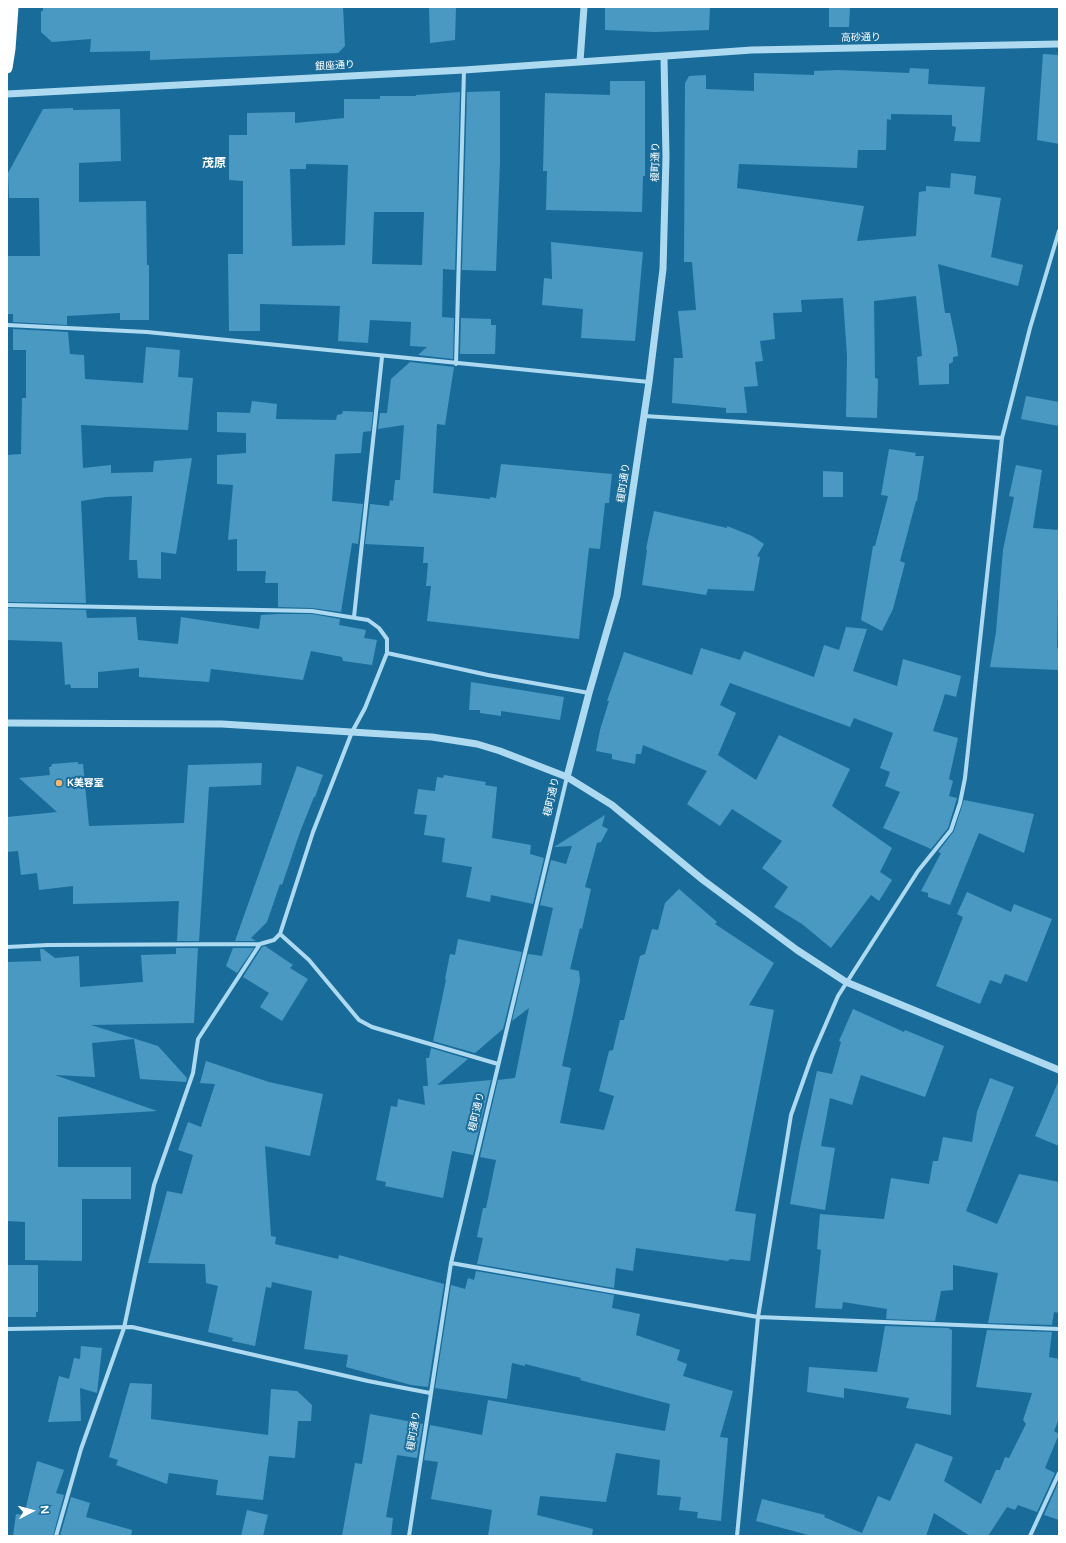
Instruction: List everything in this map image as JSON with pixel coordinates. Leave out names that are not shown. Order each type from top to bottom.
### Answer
[{"type":"highway","points":[[7,68],[13,7]]},
{"type":"street","points":[[580,61],[584,7]]},
{"type":"street","name":"高砂通り","points":[[664,57],[752,50],[1059,44]]},
{"type":"street","name":"銀座通り","points":[[7,94],[464,70],[580,61],[664,57]]},
{"type":"street","name":"榎町通り","points":[[409,1536],[451,1263],[567,777],[588,693],[617,596],[649,382],[663,269],[666,157],[664,57]]},
{"type":"street","points":[[456,364],[464,70]]},
{"type":"street","points":[[737,1536],[758,1317],[791,1115],[812,1056],[838,996],[918,871],[951,830],[960,803],[966,778],[1002,438],[1030,328],[1059,231]]},
{"type":"street","points":[[7,325],[147,332],[382,357],[649,382]]},
{"type":"street","points":[[354,617],[382,357]]},
{"type":"street","points":[[644,416],[1002,438]]},
{"type":"street","points":[[7,605],[312,611],[368,620],[379,628],[387,639],[387,653],[365,708],[352,732],[313,832],[280,934],[274,940],[260,944],[7,946]]},
{"type":"street","points":[[387,653],[488,675],[588,693]]},
{"type":"street","points":[[7,723],[222,724],[432,737],[477,744],[523,759],[567,777],[612,805],[703,880],[797,950],[846,982],[1059,1070]]},
{"type":"street","points":[[280,934],[309,960],[359,1020],[372,1027],[498,1064]]},
{"type":"street","points":[[56,1536],[82,1449],[124,1328],[154,1185],[193,1073],[196,1045],[202,1033],[260,944]]},
{"type":"street","points":[[451,1263],[758,1317],[1059,1329]]},
{"type":"street","points":[[7,1329],[132,1327],[368,1381],[430,1393]]},
{"type":"street","points":[[1030,1536],[1059,1473]]},
{"type":"building","points":[[43,7],[343,7],[345,46],[338,53],[150,60],[150,51],[90,52],[91,39],[52,42],[41,32],[41,11],[43,11]]},
{"type":"building","points":[[429,7],[456,7],[455,40],[430,43]]},
{"type":"building","points":[[605,7],[710,7],[709,30],[655,32],[605,30]]},
{"type":"building","points":[[829,7],[850,7],[849,27],[829,27]]},
{"type":"building","points":[[1043,54],[1059,55],[1059,144],[1037,140]]},
{"type":"building","points":[[910,68],[929,69],[928,84],[985,87],[980,142],[954,141],[956,127],[952,126],[952,115],[891,114],[891,120],[887,119],[886,150],[858,150],[857,168],[739,164],[737,188],[864,206],[857,241],[916,236],[919,192],[926,191],[926,186],[950,188],[951,173],[976,176],[974,194],[1001,198],[991,257],[1023,265],[1018,286],[938,264],[945,313],[950,313],[958,356],[953,357],[953,362],[949,364],[949,384],[919,385],[917,357],[922,356],[916,296],[874,301],[875,378],[878,379],[877,418],[846,417],[847,356],[843,298],[801,300],[802,312],[773,313],[775,339],[760,341],[763,361],[755,362],[758,386],[744,387],[747,413],[726,413],[726,408],[672,403],[674,358],[683,358],[678,311],[696,310],[692,262],[684,262],[685,83],[689,76],[706,75],[706,89],[754,91],[754,73],[814,75],[814,71],[839,70],[909,73]]},
{"type":"building","points":[[610,81],[645,81],[645,176],[643,176],[642,212],[546,210],[547,171],[543,171],[545,93],[610,95]]},
{"type":"building","points":[[500,91],[500,162],[496,271],[462,270],[467,92]]},
{"type":"building","points":[[460,92],[455,270],[443,269],[442,317],[454,318],[453,359],[418,355],[427,347],[410,346],[411,322],[370,320],[368,343],[338,341],[340,306],[260,304],[260,331],[229,331],[228,254],[243,254],[243,181],[229,180],[229,135],[247,135],[247,113],[295,112],[295,123],[344,118],[344,99],[380,99],[380,96]],"holes":[[[306,164],[348,165],[345,245],[292,246],[290,169],[306,169]],[[374,212],[424,212],[422,265],[372,264]]]},
{"type":"building","points":[[73,108],[73,110],[120,109],[121,161],[79,163],[79,202],[146,201],[147,265],[149,265],[149,320],[120,320],[120,313],[67,316],[67,325],[13,322],[13,314],[7,314],[7,256],[40,256],[39,198],[9,198],[8,173],[43,109]]},
{"type":"building","points":[[551,242],[643,252],[635,341],[581,338],[583,309],[542,305],[544,278],[552,279]]},
{"type":"building","points":[[461,318],[491,319],[491,325],[496,325],[495,354],[460,354]]},
{"type":"building","points":[[13,329],[68,332],[70,354],[84,355],[85,379],[143,383],[146,347],[180,350],[178,377],[193,378],[188,430],[81,425],[83,468],[111,465],[111,473],[153,472],[154,461],[192,458],[176,554],[161,552],[161,579],[138,578],[137,560],[129,560],[132,496],[106,497],[81,501],[86,603],[7,602],[7,455],[21,454],[22,398],[26,398],[26,350],[13,350]]},
{"type":"building","points":[[410,362],[454,367],[445,425],[437,424],[433,493],[490,499],[490,497],[496,498],[501,464],[612,474],[609,503],[605,503],[600,549],[589,548],[579,639],[427,621],[431,586],[426,586],[428,563],[423,563],[424,547],[365,544],[370,504],[389,506],[390,500],[393,501],[395,480],[400,480],[404,425],[378,429],[380,413],[387,413],[391,379]]},
{"type":"building","points":[[1026,396],[1059,402],[1059,426],[1021,419]]},
{"type":"building","points":[[252,401],[277,404],[276,419],[336,420],[337,415],[342,414],[343,411],[373,412],[371,431],[363,432],[361,453],[335,454],[332,501],[363,504],[358,544],[352,543],[341,612],[312,608],[278,607],[278,583],[265,583],[266,571],[237,571],[237,539],[228,540],[233,485],[217,484],[217,455],[246,453],[246,433],[217,432],[217,412],[250,413]]},
{"type":"building","points":[[889,449],[916,453],[915,456],[924,456],[917,501],[900,561],[905,563],[893,609],[882,631],[861,620],[873,546],[875,546],[888,496],[881,495]]},
{"type":"building","points":[[1016,465],[1042,470],[1033,528],[1059,530],[1057,648],[1059,649],[1059,670],[990,667],[996,632],[1003,550],[1014,497],[1009,496]]},
{"type":"building","points":[[823,471],[843,472],[843,497],[823,497]]},
{"type":"building","points":[[654,511],[727,528],[727,526],[752,536],[764,544],[757,556],[760,557],[754,591],[708,589],[706,595],[642,585],[646,549]]},
{"type":"building","points":[[7,608],[86,610],[87,618],[136,617],[138,640],[178,644],[181,617],[259,629],[261,615],[278,614],[312,614],[340,619],[339,625],[366,630],[364,638],[377,640],[372,665],[343,661],[342,657],[311,651],[303,680],[211,669],[209,682],[139,677],[139,668],[98,672],[98,688],[71,688],[70,684],[65,685],[62,642],[7,640]]},
{"type":"building","points":[[846,627],[867,629],[853,671],[897,686],[903,659],[961,676],[956,697],[945,694],[933,731],[958,738],[949,779],[953,781],[949,796],[957,798],[948,828],[931,849],[883,828],[900,792],[885,786],[890,772],[880,768],[893,733],[854,718],[850,727],[730,683],[720,705],[736,713],[718,755],[756,780],[779,735],[850,769],[832,806],[892,848],[880,872],[892,880],[879,901],[871,895],[831,948],[802,924],[774,907],[788,887],[762,868],[782,841],[732,809],[720,826],[687,804],[707,771],[643,745],[641,754],[636,754],[635,764],[612,759],[612,754],[596,751],[600,730],[609,701],[607,701],[624,652],[692,675],[701,648],[740,660],[744,651],[814,677],[824,645],[839,650]]},
{"type":"building","points":[[471,682],[564,697],[560,720],[501,711],[501,716],[480,713],[480,710],[469,710]]},
{"type":"building","points":[[78,762],[78,764],[83,764],[89,826],[184,823],[188,765],[262,763],[261,785],[209,787],[199,941],[177,941],[179,901],[73,904],[73,886],[39,890],[37,873],[21,875],[18,851],[7,852],[7,817],[57,812],[19,778],[50,775],[49,767],[51,767],[52,764]]},
{"type":"building","points":[[297,766],[323,775],[300,832],[282,885],[280,884],[267,922],[251,938],[256,941],[235,941]]},
{"type":"building","points":[[444,775],[486,782],[485,785],[497,787],[492,838],[531,845],[530,854],[544,858],[533,904],[491,895],[490,902],[466,897],[472,867],[442,862],[445,838],[424,835],[427,815],[414,814],[418,789],[435,791],[437,777],[443,778]]},
{"type":"building","points":[[964,800],[1034,814],[1024,853],[979,833],[950,905],[928,897],[928,893],[921,891],[941,853],[938,852],[954,831]]},
{"type":"building","points":[[605,815],[602,826],[608,829],[601,842],[597,843],[585,887],[591,889],[582,929],[580,928],[570,969],[579,971],[580,981],[562,1066],[571,1068],[560,1123],[604,1130],[614,1096],[599,1091],[609,1051],[613,1050],[620,1020],[624,1020],[640,956],[645,954],[652,929],[658,930],[665,903],[679,889],[717,922],[715,924],[774,963],[749,1005],[774,1010],[735,1211],[756,1214],[750,1261],[730,1259],[728,1261],[636,1248],[633,1271],[616,1268],[614,1288],[477,1264],[483,1238],[477,1237],[483,1208],[486,1208],[496,1160],[480,1157],[498,1080],[515,1078],[529,1008],[512,1021],[528,954],[542,956],[553,908],[540,905],[551,860],[566,864],[572,846],[554,847]]},
{"type":"building","points":[[967,892],[1011,912],[1014,904],[1052,919],[1027,982],[1005,974],[1001,984],[990,980],[980,1004],[936,986],[963,917],[957,914]]},
{"type":"building","points":[[458,939],[522,952],[503,1029],[475,1053],[433,1041],[450,954],[455,955]]},
{"type":"building","points":[[265,946],[293,965],[290,968],[308,979],[282,1021],[260,1007],[269,993],[243,977],[262,947]]},
{"type":"building","points":[[176,948],[198,948],[194,1023],[91,1025],[158,1046],[187,1078],[186,1082],[140,1079],[134,1039],[92,1043],[95,1077],[55,1075],[157,1111],[58,1117],[58,1167],[131,1167],[131,1199],[82,1199],[82,1261],[25,1260],[25,1222],[7,1221],[8,962],[41,961],[40,949],[43,949],[55,958],[79,956],[80,987],[143,982],[141,955],[176,954]]},
{"type":"building","points":[[233,948],[254,948],[237,973],[226,966]]},
{"type":"building","points":[[853,1009],[904,1032],[905,1030],[944,1046],[925,1097],[861,1075],[852,1105],[830,1098],[821,1146],[835,1148],[825,1210],[790,1204],[800,1148],[817,1071],[832,1074],[841,1042],[839,1041]]},
{"type":"building","points":[[431,1048],[468,1059],[437,1085],[491,1080],[473,1155],[452,1151],[443,1198],[385,1186],[386,1182],[376,1180],[391,1106],[397,1107],[398,1099],[425,1105],[423,1086],[428,1086],[426,1058],[429,1058]]},
{"type":"building","points":[[206,1061],[269,1082],[323,1094],[310,1156],[265,1146],[271,1236],[276,1237],[275,1244],[338,1259],[339,1255],[444,1284],[428,1387],[411,1385],[346,1367],[348,1355],[304,1349],[312,1291],[272,1282],[271,1288],[266,1287],[255,1346],[232,1341],[233,1338],[208,1332],[218,1286],[206,1283],[205,1264],[148,1263],[167,1191],[182,1194],[193,1155],[178,1150],[188,1122],[201,1127],[215,1084],[200,1083]]},
{"type":"building","points":[[990,1078],[1014,1087],[966,1211],[997,1224],[1019,1174],[1059,1182],[1059,1313],[1054,1312],[1052,1325],[988,1323],[998,1273],[953,1265],[953,1290],[941,1291],[935,1321],[886,1319],[887,1309],[843,1302],[842,1309],[815,1308],[821,1250],[817,1249],[820,1214],[884,1219],[891,1178],[929,1184],[933,1161],[938,1161],[943,1137],[972,1142],[977,1112]]},
{"type":"building","points":[[1059,1080],[1059,1146],[1035,1136]]},
{"type":"building","points":[[7,1265],[38,1265],[38,1312],[36,1312],[36,1317],[7,1317]]},
{"type":"building","points":[[476,1271],[614,1295],[612,1308],[640,1314],[636,1335],[680,1350],[677,1360],[687,1364],[683,1376],[733,1391],[720,1437],[728,1438],[721,1521],[697,1518],[698,1512],[679,1510],[681,1497],[657,1495],[660,1460],[616,1453],[606,1502],[540,1496],[537,1515],[593,1529],[592,1536],[488,1536],[492,1510],[431,1499],[438,1462],[424,1460],[430,1425],[482,1435],[488,1400],[665,1431],[670,1404],[580,1380],[581,1378],[525,1364],[525,1366],[512,1363],[507,1399],[435,1388],[451,1285],[465,1289],[468,1278],[474,1280]]},
{"type":"building","points":[[885,1326],[948,1328],[952,1330],[951,1415],[906,1408],[909,1398],[844,1388],[844,1398],[807,1392],[809,1367],[877,1372]]},
{"type":"building","points":[[987,1330],[1052,1332],[1049,1357],[1059,1359],[1059,1419],[1054,1431],[1059,1434],[1045,1468],[1055,1473],[1037,1512],[1018,1505],[1015,1510],[1007,1507],[988,1536],[970,1536],[934,1513],[926,1536],[812,1536],[756,1521],[762,1499],[825,1515],[824,1517],[862,1533],[878,1496],[890,1501],[916,1443],[953,1457],[944,1481],[981,1504],[996,1470],[1000,1470],[1005,1457],[1009,1458],[1026,1424],[1023,1420],[1032,1393],[976,1387]]},
{"type":"building","points":[[81,1346],[102,1348],[97,1393],[80,1388],[81,1421],[48,1422],[59,1376],[69,1379],[74,1358],[80,1359]]},
{"type":"building","points":[[130,1383],[152,1384],[151,1419],[268,1435],[271,1389],[297,1391],[312,1405],[311,1421],[298,1421],[295,1458],[269,1456],[263,1500],[216,1495],[218,1480],[169,1473],[167,1484],[116,1465],[118,1460],[109,1457]]},
{"type":"building","points":[[370,1414],[423,1424],[417,1458],[397,1455],[386,1517],[393,1518],[391,1536],[342,1536],[355,1463],[362,1464]]},
{"type":"building","points":[[37,1461],[64,1470],[56,1493],[64,1495],[53,1536],[13,1536],[16,1514],[24,1515]]},
{"type":"building","points":[[1059,1481],[1059,1520],[1044,1515]]},
{"type":"building","points":[[71,1497],[90,1503],[86,1517],[132,1530],[131,1536],[60,1536]]},
{"type":"building","points":[[247,1510],[268,1515],[263,1536],[241,1536]]},
{"type":"place","name":"K美容室","points":[[59,783]]},
{"type":"district","name":"茂原","points":[[214,164]]}]
